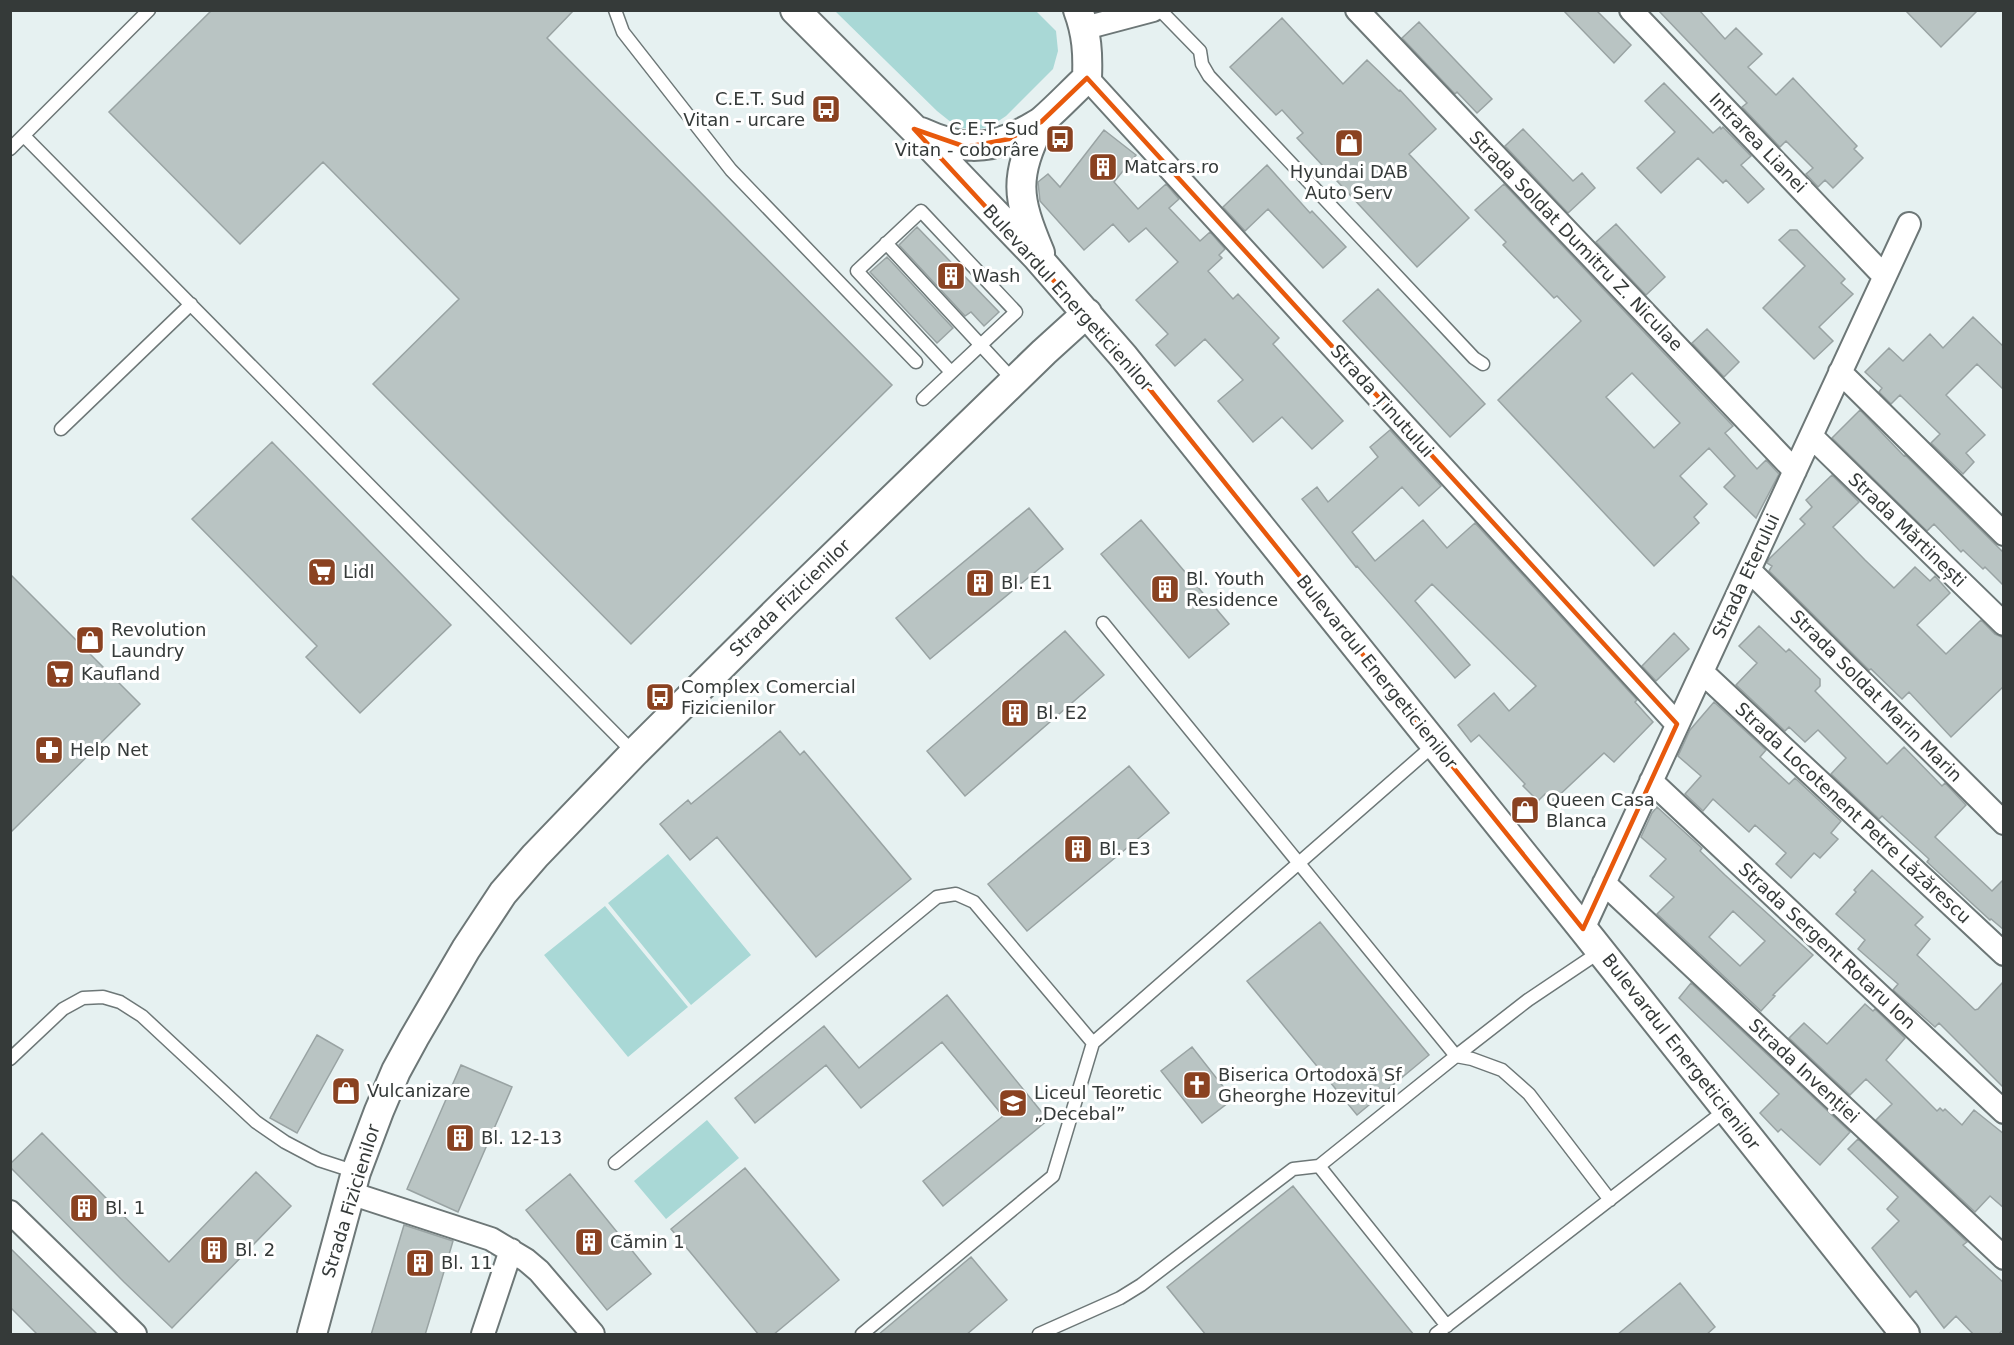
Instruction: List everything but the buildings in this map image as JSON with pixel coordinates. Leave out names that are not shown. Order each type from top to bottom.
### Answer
[{"type":"street","name":"Bulevardul Energeticienilor","points":[[795,10],[914,129],[1045,266],[1124,357],[1583,928],[1905,1335]]},
{"type":"street","points":[[914,129],[943,142],[966,147],[985,146],[1009,139],[1041,122],[1087,78],[1088,51],[1082,19],[1153,10]]},
{"type":"street","name":"Strada Soldat Dumitru Z. Niculae","points":[[1357,10],[1794,471]]},
{"type":"street","name":"Intrarea Lianei","points":[[1631,10],[1884,276]]},
{"type":"street","name":"Strada Ținutului","points":[[1087,78],[1677,724]]},
{"type":"street","points":[[1041,122],[1028,150],[1021,177],[1021,199],[1028,225],[1045,266]]},
{"type":"street","name":"Strada Eterului","points":[[1583,928],[1908,224]]},
{"type":"street","name":"Strada Fizicienilor","points":[[312,1335],[353,1183],[392,1081],[414,1038],[420,1007],[436,977],[482,906],[503,893],[535,856],[634,753],[785,603],[1087,313]]},
{"type":"street","points":[[1840,372],[2004,534]]},
{"type":"street","name":"Strada Mărtinești","points":[[1810,436],[2004,624]]},
{"type":"street","name":"Strada Soldat Marin Marin","points":[[1749,570],[2004,823]]},
{"type":"street","name":"Strada Locotenent Petre Lăzărescu","points":[[1702,672],[2004,954]]},
{"type":"street","name":"Strada Sergent Rotaru Ion","points":[[1651,781],[2004,1112]]},
{"type":"street","name":"Strada Invenției","points":[[1604,883],[2004,1258]]},
{"type":"street","points":[[353,1183],[491,1239],[511,1250],[539,1271],[593,1335]]},
{"type":"street","points":[[10,1212],[135,1335]]},
{"type":"street","points":[[483,1335],[511,1250]]},
{"type":"lane","points":[[10,149],[149,10]]},
{"type":"lane","points":[[615,10],[623,32],[731,170],[916,362]]},
{"type":"lane","points":[[1161,10],[1200,51],[1202,64],[1209,76],[1474,358],[1483,364]]},
{"type":"lane","points":[[24,136],[634,753]]},
{"type":"lane","points":[[923,399],[1016,312],[921,211],[857,271],[951,372]]},
{"type":"lane","points":[[886,243],[1014,381]]},
{"type":"lane","points":[[61,429],[191,304]]},
{"type":"lane","points":[[1103,623],[1456,1056],[1502,1070],[1529,1094],[1610,1200]]},
{"type":"lane","points":[[862,1335],[1053,1176],[1093,1043],[1435,744]]},
{"type":"lane","points":[[615,1163],[937,897],[956,894],[974,902],[1093,1043]]},
{"type":"lane","points":[[1039,1335],[1120,1298],[1141,1285],[1293,1169],[1319,1166],[1528,1000],[1601,951]]},
{"type":"lane","points":[[10,1059],[63,1009],[83,998],[103,998],[120,1002],[142,1016],[256,1122],[353,1183]]},
{"type":"lane","points":[[1436,1335],[1727,1109]]},
{"type":"lane","points":[[1319,1166],[1447,1326]]},
{"type":"highlighted area","points":[[1087,78],[1677,724],[1583,929],[1124,357],[914,129],[966,147],[1009,139],[1041,122]]},
{"type":"shaded area","points":[[835,11],[1036,11],[1056,31],[1058,51],[1053,69],[1006,116],[991,126],[976,130],[957,127],[937,111]]},
{"type":"shaded area","points":[[668,854],[751,955],[691,1005],[608,903]]},
{"type":"shaded area","points":[[605,906],[688,1007],[628,1057],[544,955]]},
{"type":"shaded area","points":[[707,1120],[739,1158],[666,1219],[634,1181]]},
{"type":"place","name":"C.E.T. Sud Vitan - urcare","points":[[826,109]]},
{"type":"place","name":"C.E.T. Sud Vitan - coborâre","points":[[1060,139]]},
{"type":"place","name":"Hyundai DAB Auto Serv","points":[[1349,143]]},
{"type":"place","name":"Matcars.ro","points":[[1103,167]]},
{"type":"place","name":"Wash","points":[[951,276]]},
{"type":"place","name":"Lidl","points":[[322,572]]},
{"type":"place","name":"Bl. E1","points":[[980,583]]},
{"type":"place","name":"Bl. Youth Residence","points":[[1165,589]]},
{"type":"place","name":"Revolution Laundry","points":[[90,640]]},
{"type":"place","name":"Kaufland","points":[[60,674]]},
{"type":"place","name":"Complex Comercial Fizicienilor","points":[[660,697]]},
{"type":"place","name":"Bl. E2","points":[[1015,713]]},
{"type":"place","name":"Help Net","points":[[49,750]]},
{"type":"place","name":"Queen Casa Blanca","points":[[1525,810]]},
{"type":"place","name":"Bl. E3","points":[[1078,849]]},
{"type":"place","name":"Biserica Ortodoxă Sf Gheorghe Hozevitul","points":[[1197,1085]]},
{"type":"place","name":"Vulcanizare","points":[[346,1091]]},
{"type":"place","name":"Liceul Teoretic „Decebal”","points":[[1013,1103]]},
{"type":"place","name":"Bl. 12-13","points":[[460,1138]]},
{"type":"place","name":"Bl. 1","points":[[84,1208]]},
{"type":"place","name":"Cămin 1","points":[[589,1242]]},
{"type":"place","name":"Bl. 2","points":[[214,1250]]},
{"type":"place","name":"Bl. 11","points":[[420,1263]]}]
